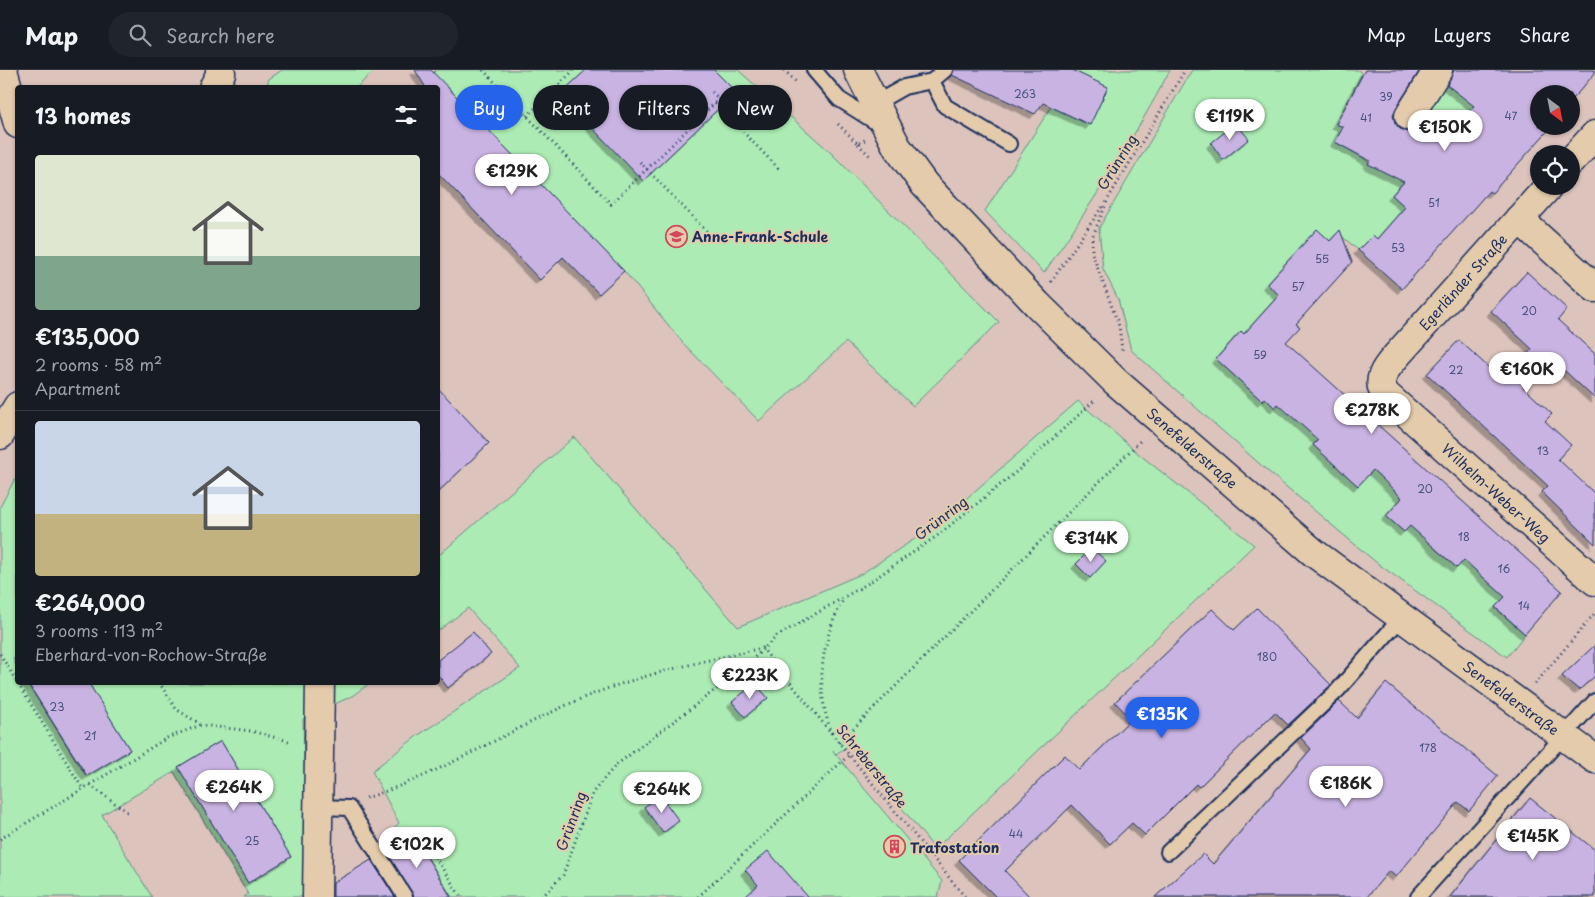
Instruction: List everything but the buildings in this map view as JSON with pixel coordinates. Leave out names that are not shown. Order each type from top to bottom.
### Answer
[{"type":"street","points":[[3,70],[15,113]]},
{"type":"street","name":"Senefelderstraße","points":[[858,70],[896,147],[924,184],[1037,304],[1115,381],[1314,553],[1595,759]]},
{"type":"street","points":[[1410,116],[1438,70]]},
{"type":"street","points":[[1580,151],[1595,135]]},
{"type":"street","name":"Egerländer Straße","points":[[1381,381],[1382,374],[1398,354],[1541,195]]},
{"type":"street","points":[[1519,219],[1595,288]]},
{"type":"street","name":"Wilhelm-Weber-Weg","points":[[1381,381],[1385,394],[1595,580]]},
{"type":"street","points":[[0,435],[15,411]]},
{"type":"street","points":[[317,897],[320,685]]},
{"type":"lane","points":[[814,70],[839,99],[886,128]]},
{"type":"lane","points":[[874,104],[904,87],[932,81],[944,70]]},
{"type":"lane","points":[[932,81],[945,106],[1009,144]]},
{"type":"lane","points":[[1168,852],[1338,690],[1401,618]]},
{"type":"lane","points":[[1418,897],[1595,701]]},
{"type":"lane","points":[[318,807],[348,808],[405,897]]},
{"type":"path","points":[[483,70],[611,204],[719,100],[712,92]]},
{"type":"path","points":[[527,116],[574,70]]},
{"type":"path","name":"Grünring","points":[[542,897],[562,875],[571,857],[587,804],[603,778],[616,765],[739,672],[762,648],[800,621],[844,598],[938,536],[1021,468],[1115,381],[1122,361],[1122,342],[1119,326],[1100,277],[1091,246],[1095,227],[1108,199],[1185,70]]},
{"type":"path","points":[[715,103],[780,170]]},
{"type":"path","points":[[640,162],[710,235]]},
{"type":"path","points":[[1037,304],[1108,199]]},
{"type":"path","points":[[839,743],[1160,421]]},
{"type":"path","points":[[833,736],[825,716],[822,699],[823,656],[835,614],[844,598]]},
{"type":"path","points":[[1518,703],[1595,613]]},
{"type":"path","points":[[358,800],[390,790],[452,764],[527,724],[610,687],[653,673],[762,648]]},
{"type":"path","name":"Schreberstraße","points":[[762,648],[965,897]]},
{"type":"path","points":[[0,654],[15,678]]},
{"type":"path","points":[[19,685],[83,789]]},
{"type":"path","points":[[161,685],[176,709],[201,725],[251,731],[319,750]]},
{"type":"path","points":[[0,839],[167,738],[201,725]]},
{"type":"path","points":[[698,897],[849,756]]},
{"type":"path","points":[[90,785],[130,814]]},
{"type":"path","points":[[370,843],[408,830],[418,831],[460,897]]},
{"type":"green space","points":[[282,70],[375,70],[359,85],[267,85],[269,79]]},
{"type":"green space","points":[[436,70],[738,70],[755,85],[718,85],[718,130],[792,130],[792,118],[828,150],[999,322],[913,406],[846,342],[759,421],[683,343],[624,271],[534,179],[542,172],[531,161],[524,168],[488,130],[523,130],[523,85],[455,85],[455,95],[448,87],[440,91],[440,85],[431,85],[424,82]]},
{"type":"green space","points":[[1072,70],[1170,70],[1126,148],[1044,273],[985,211],[1051,107],[1090,125]]},
{"type":"green space","points":[[1192,70],[1358,70],[1362,74],[1336,124],[1343,127],[1335,142],[1362,157],[1374,167],[1408,129],[1427,145],[1434,137],[1416,120],[1446,84],[1457,93],[1489,86],[1473,106],[1493,124],[1409,176],[1392,195],[1405,207],[1382,244],[1373,235],[1358,250],[1338,233],[1330,241],[1317,230],[1267,284],[1302,316],[1263,351],[1241,331],[1216,359],[1262,401],[1265,398],[1275,407],[1287,394],[1306,411],[1298,422],[1319,438],[1313,445],[1358,486],[1373,470],[1383,480],[1390,473],[1409,490],[1386,516],[1404,532],[1428,505],[1432,546],[1457,568],[1464,560],[1505,597],[1495,608],[1525,634],[1507,657],[1377,563],[1270,473],[1131,350],[1118,299],[1103,269],[1099,228]]},
{"type":"green space","points":[[1078,401],[1140,455],[1254,545],[935,849],[850,744],[836,754],[832,750],[942,881],[938,897],[452,897],[413,834],[391,848],[390,834],[399,823],[372,771],[417,736],[520,668],[468,608],[440,629],[440,554],[574,437],[738,627],[861,574],[936,525]]},
{"type":"green space","points":[[15,479],[15,658],[13,659],[15,663],[15,685],[28,685],[86,776],[130,750],[89,685],[367,685],[352,696],[303,719],[307,866],[303,897],[244,897],[248,894],[174,772],[102,815],[152,897],[0,897],[0,507]],"holes":[[[221,741],[291,857],[248,883],[178,767]]]},
{"type":"place","name":"Anne-Frank-Schule","points":[[676,236]]},
{"type":"place","name":"Trafostation","points":[[894,847]]}]
